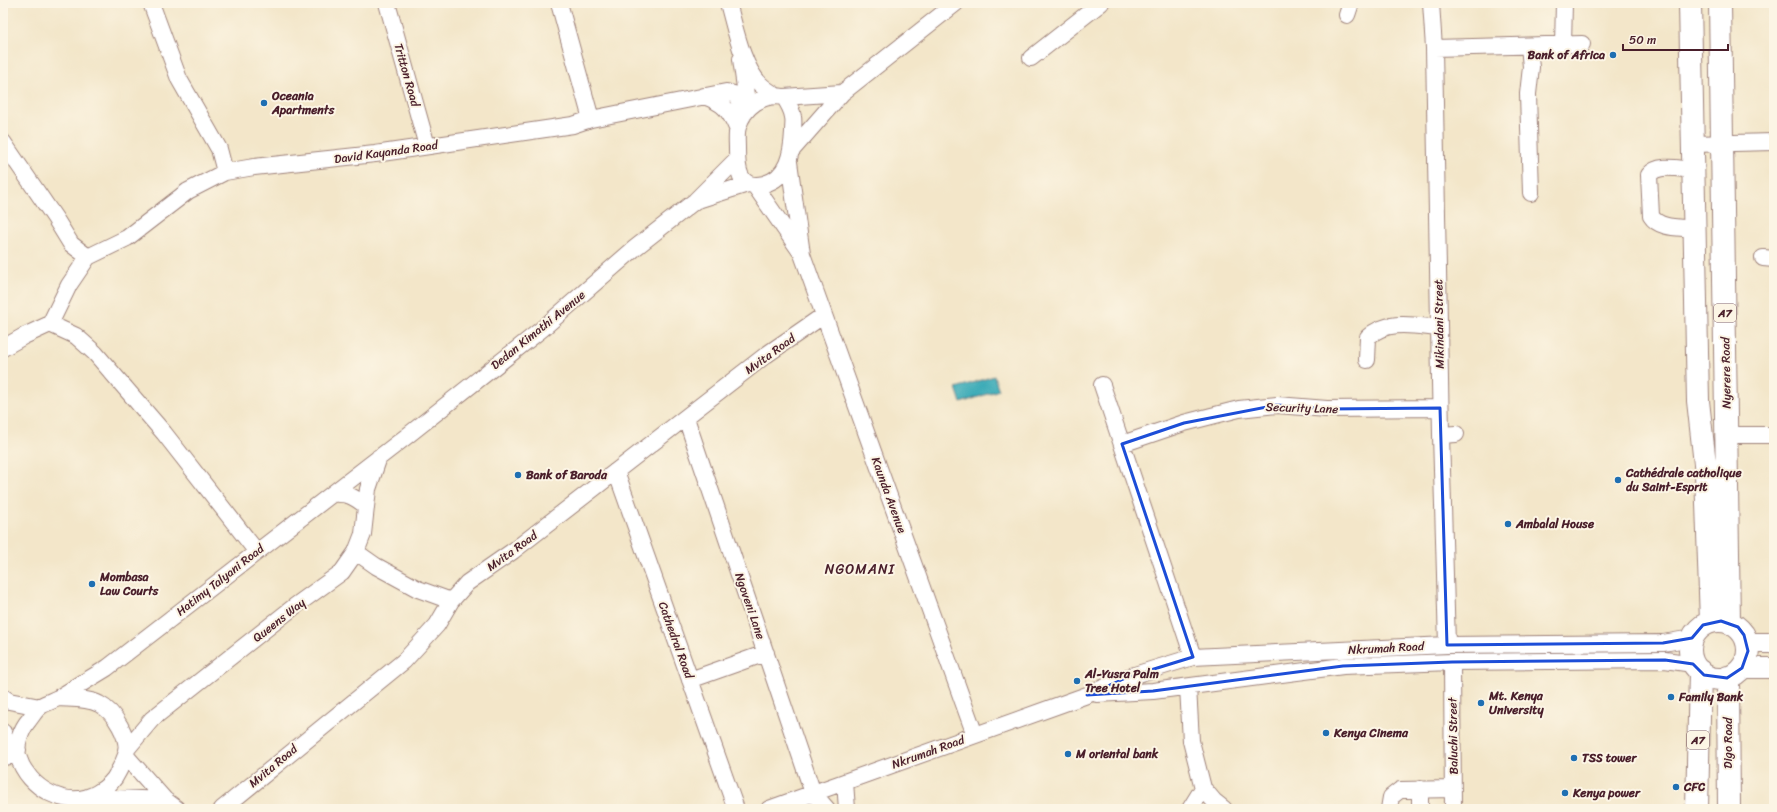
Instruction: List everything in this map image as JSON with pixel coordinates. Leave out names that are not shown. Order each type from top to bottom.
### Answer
[{"type":"highway","name":"A7","points":[[1690,3],[1698,401],[1720,622]]},
{"type":"highway","name":"Nyerere Road","points":[[1720,3],[1728,474],[1720,622]]},
{"type":"highway","points":[[1698,401],[1727,403]]},
{"type":"highway","points":[[1706,473],[1728,474]]},
{"type":"highway","points":[[1720,622],[1738,627],[1748,643],[1747,660],[1735,673],[1715,679],[1704,675],[1696,667],[1690,654],[1692,638],[1696,630],[1703,625],[1720,622]]},
{"type":"highway","name":"A7","points":[[1696,667],[1697,809]]},
{"type":"highway","name":"Digo Road","points":[[1729,809],[1735,673]]},
{"type":"main road","points":[[1748,643],[1774,643]]},
{"type":"main road","points":[[1735,673],[1774,668]]},
{"type":"street","points":[[151,3],[180,79],[218,149],[225,172]]},
{"type":"street","name":"Tritton Road","points":[[387,3],[427,146]]},
{"type":"street","points":[[558,3],[591,119]]},
{"type":"street","points":[[728,3],[739,42],[748,66],[759,84],[779,96],[793,117],[791,156],[802,254]]},
{"type":"street","points":[[752,185],[770,182],[781,173],[791,156],[842,92],[956,3]]},
{"type":"street","points":[[1031,58],[1100,3]]},
{"type":"street","name":"Mikindani Street","points":[[1431,3],[1434,48],[1440,408],[1448,434],[1447,645]]},
{"type":"street","points":[[1563,45],[1564,3]]},
{"type":"street","points":[[739,42],[746,111]]},
{"type":"street","points":[[1434,48],[1493,45],[1529,46],[1582,44]]},
{"type":"street","points":[[1529,46],[1531,67],[1528,94],[1531,193]]},
{"type":"street","name":"David Kayanda Road","points":[[88,257],[127,238],[188,191],[225,172],[254,167],[375,154],[573,125],[591,119],[726,92],[735,94],[746,111]]},
{"type":"street","points":[[802,254],[752,185],[740,175],[736,160],[737,128],[746,111],[761,98],[842,92]]},
{"type":"street","points":[[704,96],[718,101],[725,106],[737,128]]},
{"type":"street","points":[[3,142],[71,244],[88,257],[70,285],[50,324],[3,348]]},
{"type":"street","points":[[1693,144],[1774,142]]},
{"type":"street","name":"Dedan Kimathi Avenue","points":[[379,457],[542,329],[635,248],[695,202],[736,160]]},
{"type":"street","points":[[1693,170],[1662,168],[1652,171],[1649,175],[1651,216],[1654,220],[1660,225],[1694,229]]},
{"type":"street","name":"Dedan Kimathi Avenue","points":[[695,202],[752,185]]},
{"type":"street","name":"Kaunda Avenue","points":[[802,254],[975,735]]},
{"type":"street","name":"Mvita Road","points":[[222,809],[404,661],[437,624],[451,601],[467,583],[513,551],[766,355],[824,315]]},
{"type":"street","points":[[50,324],[76,336],[95,353],[164,433],[257,552]]},
{"type":"street","points":[[1367,360],[1368,337],[1380,328],[1398,325],[1439,328]]},
{"type":"street","points":[[1102,385],[1193,657]]},
{"type":"street","name":"Security Lane","points":[[1122,444],[1184,423],[1240,410],[1277,405],[1327,409],[1440,408]]},
{"type":"street","name":"Ngoveni Lane","points":[[686,418],[813,793]]},
{"type":"street","points":[[1727,435],[1774,435]]},
{"type":"street","name":"Hatimy Talyani Road","points":[[58,698],[107,668],[379,457]]},
{"type":"street","name":"Queens Way","points":[[126,753],[152,719],[295,606],[342,572],[356,552],[362,534],[368,489],[379,457]]},
{"type":"street","name":"Cathedral Road","points":[[616,471],[736,809]]},
{"type":"street","points":[[332,494],[345,493],[356,498],[366,506]]},
{"type":"street","points":[[356,552],[376,566],[418,589],[451,601]]},
{"type":"street","name":"Nkrumah Road","points":[[769,809],[1087,695],[1128,677],[1193,657],[1447,645],[1663,643],[1692,638]]},
{"type":"street","points":[[690,680],[766,653]]},
{"type":"street","points":[[1224,655],[1227,682]]},
{"type":"street","name":"Nkrumah Road","points":[[1087,695],[1153,691],[1343,666],[1452,662],[1665,660],[1696,667]]},
{"type":"street","name":"Baluchi Street","points":[[1452,662],[1453,809]]},
{"type":"street","points":[[1188,687],[1191,741],[1204,788],[1214,801],[1224,809]]},
{"type":"street","points":[[3,697],[9,701],[40,706]]},
{"type":"street","points":[[3,732],[13,754],[30,779],[52,795],[64,799],[77,800],[90,797],[106,788],[117,774],[126,753],[123,731],[113,715],[99,704],[80,700],[58,698],[40,706],[27,722],[13,754]]},
{"type":"street","points":[[126,753],[171,804]]},
{"type":"street","points":[[845,782],[847,809]]},
{"type":"street","points":[[1186,809],[1204,788]]},
{"type":"street","points":[[1420,789],[1420,809]]},
{"type":"street","points":[[1389,809],[1391,797],[1394,792],[1400,790],[1453,789]]},
{"type":"street","points":[[813,793],[826,809]]},
{"type":"street","points":[[90,797],[171,804]]},
{"type":"highlighted area","points":[[1277,405],[1327,409],[1440,408],[1447,645],[1663,643],[1692,638],[1703,625],[1721,621],[1738,627],[1744,635],[1748,651],[1742,668],[1727,678],[1704,675],[1693,664],[1665,660],[1452,662],[1343,666],[1153,691],[1087,695],[1128,677],[1193,657],[1122,444],[1184,423]]},
{"type":"water","points":[[994,376],[999,390],[961,403],[956,388]]},
{"type":"place","name":"Bank of Africa","points":[[1613,55]]},
{"type":"place","name":"Oceania Apartments","points":[[264,103]]},
{"type":"place","name":"Bank of Baroda","points":[[518,475]]},
{"type":"place","name":"Cathédrale catholique du Saint-Esprit","points":[[1618,480]]},
{"type":"place","name":"Ambalal House","points":[[1508,524]]},
{"type":"place","name":"Mombasa Law Courts","points":[[92,584]]},
{"type":"place","name":"Al-Yusra Palm Tree Hotel","points":[[1077,681]]},
{"type":"place","name":"Family Bank","points":[[1671,697]]},
{"type":"place","name":"Mt. Kenya University","points":[[1481,703]]},
{"type":"place","name":"Kenya Cinema","points":[[1326,733]]},
{"type":"place","name":"M oriental bank","points":[[1068,754]]},
{"type":"place","name":"TSS tower","points":[[1574,758]]},
{"type":"place","name":"CFC","points":[[1676,787]]},
{"type":"place","name":"Kenya power","points":[[1565,793]]},
{"type":"district","name":"NGOMANI","points":[[860,569]]}]
